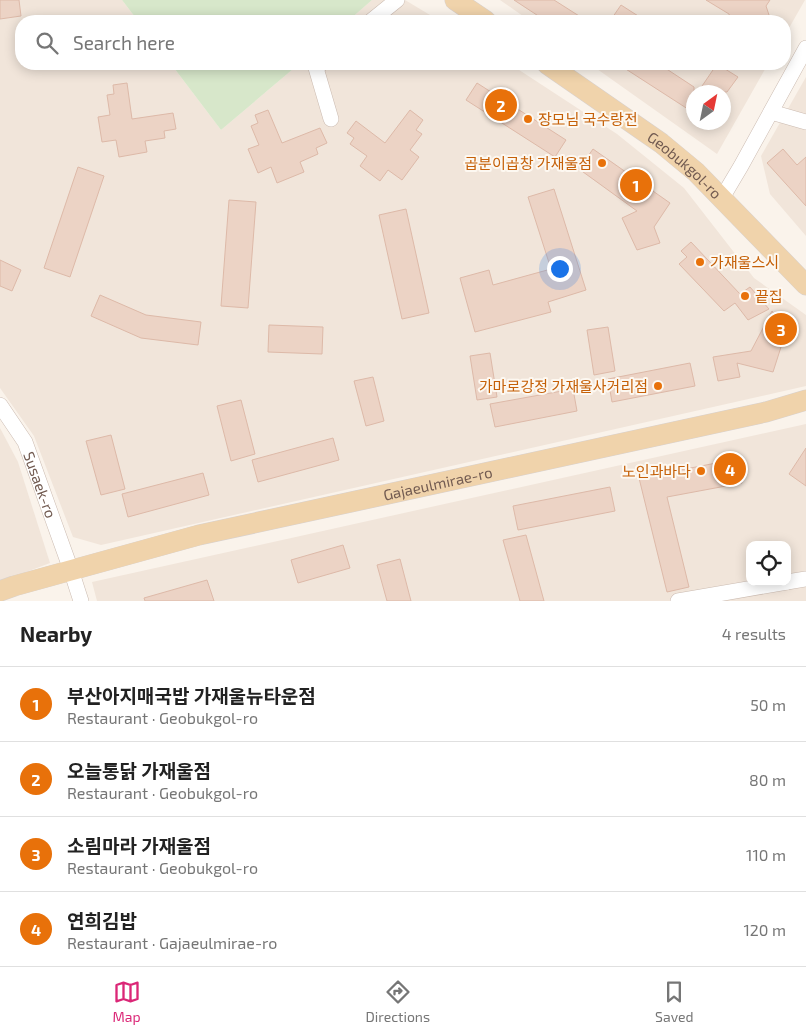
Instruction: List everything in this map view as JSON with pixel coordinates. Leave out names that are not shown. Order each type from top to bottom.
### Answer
[{"type":"main road","points":[[455,0],[477,15]]},
{"type":"main road","name":"Geobukgol-ro","points":[[556,70],[661,143],[696,172],[806,285]]},
{"type":"main road","name":"Gajaeulmirae-ro","points":[[0,591],[199,535],[766,412],[806,400]]},
{"type":"street","points":[[379,15],[397,0]]},
{"type":"street","points":[[722,198],[806,48]]},
{"type":"street","points":[[317,70],[331,119]]},
{"type":"street","points":[[771,112],[806,122]]},
{"type":"street","name":"Susaek-ro","points":[[0,405],[25,442],[71,570]]},
{"type":"street","points":[[71,570],[81,601]]},
{"type":"street","points":[[791,581],[806,579]]},
{"type":"street","points":[[678,601],[764,586]]},
{"type":"shaded area","points":[[0,0],[122,0],[133,15],[15,15],[15,70],[176,70],[221,130],[292,70],[519,70],[617,134],[684,188],[754,278],[806,315],[806,386],[101,545],[73,537],[34,436],[0,388]]},
{"type":"shaded area","points":[[372,0],[405,0],[430,15],[355,15]]},
{"type":"shaded area","points":[[500,0],[805,0],[791,24],[791,15],[521,15]]},
{"type":"shaded area","points":[[598,70],[765,70],[731,129],[731,85],[686,85],[686,130],[731,130],[717,154]]},
{"type":"shaded area","points":[[806,77],[806,236],[770,194],[761,156]]},
{"type":"shaded area","points":[[806,424],[806,601],[97,601],[92,582]]},
{"type":"shaded area","points":[[0,428],[18,462],[50,563],[0,582]]},
{"type":"green space","points":[[122,0],[372,0],[355,15],[133,15]]},
{"type":"green space","points":[[176,70],[292,70],[221,130]]},
{"type":"building","points":[[0,0],[19,0],[21,15],[0,19]]},
{"type":"building","points":[[514,0],[554,0],[578,15],[537,15]]},
{"type":"building","points":[[706,0],[770,0],[766,6],[769,15],[729,14]]},
{"type":"building","points":[[621,5],[637,15],[614,15]]},
{"type":"building","points":[[627,70],[668,70],[691,85],[686,85],[686,108]]},
{"type":"building","points":[[713,70],[727,70],[738,77],[731,87],[731,85],[703,85]]},
{"type":"building","points":[[127,83],[132,119],[173,113],[176,129],[164,131],[165,138],[145,141],[147,152],[119,157],[116,140],[102,142],[98,117],[110,115],[107,95],[114,94],[113,85]]},
{"type":"building","points":[[477,83],[566,140],[555,157],[466,100]]},
{"type":"building","points":[[268,110],[282,143],[320,128],[327,143],[316,148],[318,154],[300,162],[304,172],[277,183],[271,167],[258,173],[248,149],[259,145],[251,126],[258,123],[255,115]]},
{"type":"building","points":[[410,110],[423,120],[416,130],[422,134],[410,150],[419,157],[402,180],[388,170],[380,181],[360,166],[367,156],[350,144],[354,138],[347,133],[356,121],[385,143]]},
{"type":"building","points":[[593,149],[670,203],[654,227],[660,243],[637,250],[622,218],[637,211],[579,169]]},
{"type":"building","points":[[783,149],[797,165],[806,157],[806,206],[767,163]]},
{"type":"building","points":[[78,167],[104,176],[70,277],[44,268]]},
{"type":"building","points":[[554,189],[586,290],[548,302],[551,312],[475,332],[460,278],[489,270],[493,285],[551,269],[528,197]]},
{"type":"building","points":[[229,200],[256,202],[248,308],[221,306]]},
{"type":"building","points":[[406,209],[429,313],[402,319],[379,215]]},
{"type":"building","points":[[691,242],[740,294],[750,287],[769,309],[748,320],[735,303],[724,311],[679,264],[687,257],[681,251]]},
{"type":"building","points":[[0,260],[21,270],[12,291],[0,286]]},
{"type":"building","points":[[100,295],[146,315],[201,322],[198,345],[141,338],[91,316]]},
{"type":"building","points":[[772,311],[792,333],[781,347],[773,372],[737,363],[740,377],[718,381],[713,357],[751,351]]},
{"type":"building","points":[[269,325],[323,327],[322,354],[268,352]]},
{"type":"building","points":[[608,327],[615,371],[594,375],[587,330]]},
{"type":"building","points":[[490,353],[497,397],[477,400],[470,356]]},
{"type":"building","points":[[690,363],[695,386],[612,402],[608,379]]},
{"type":"building","points":[[373,377],[384,421],[366,426],[354,381]]},
{"type":"building","points":[[573,389],[577,411],[495,427],[490,404]]},
{"type":"building","points":[[241,400],[255,454],[231,461],[217,406]]},
{"type":"building","points":[[111,435],[125,489],[101,495],[86,441]]},
{"type":"building","points":[[333,438],[339,460],[258,482],[252,460]]},
{"type":"building","points":[[806,448],[806,486],[789,474]]},
{"type":"building","points":[[737,459],[742,483],[667,497],[689,587],[667,592],[639,478]]},
{"type":"building","points":[[203,473],[209,495],[128,517],[122,494]]},
{"type":"building","points":[[610,487],[615,511],[518,530],[513,506]]},
{"type":"building","points":[[526,535],[544,601],[520,601],[503,540]]},
{"type":"building","points":[[343,545],[350,568],[298,583],[291,560]]},
{"type":"building","points":[[400,559],[411,601],[387,601],[377,565]]},
{"type":"building","points":[[207,580],[214,601],[145,601],[144,598]]},
{"type":"place","name":"오늘통닭 가재울점","points":[[501,105]]},
{"type":"place","name":"장모님 국수랑전","points":[[528,119]]},
{"type":"place","name":"곱분이곱창 가재울점","points":[[602,163]]},
{"type":"place","name":"부산아지매국밥 가재울뉴타운점","points":[[636,185]]},
{"type":"place","name":"가재울스시","points":[[700,262]]},
{"type":"place","name":"끝집","points":[[745,296]]},
{"type":"place","name":"소림마라 가재울점","points":[[781,329]]},
{"type":"place","name":"가마로강정 가재울사거리점","points":[[658,386]]},
{"type":"place","name":"연희김밥","points":[[730,469]]},
{"type":"place","name":"노인과바다","points":[[701,471]]}]
